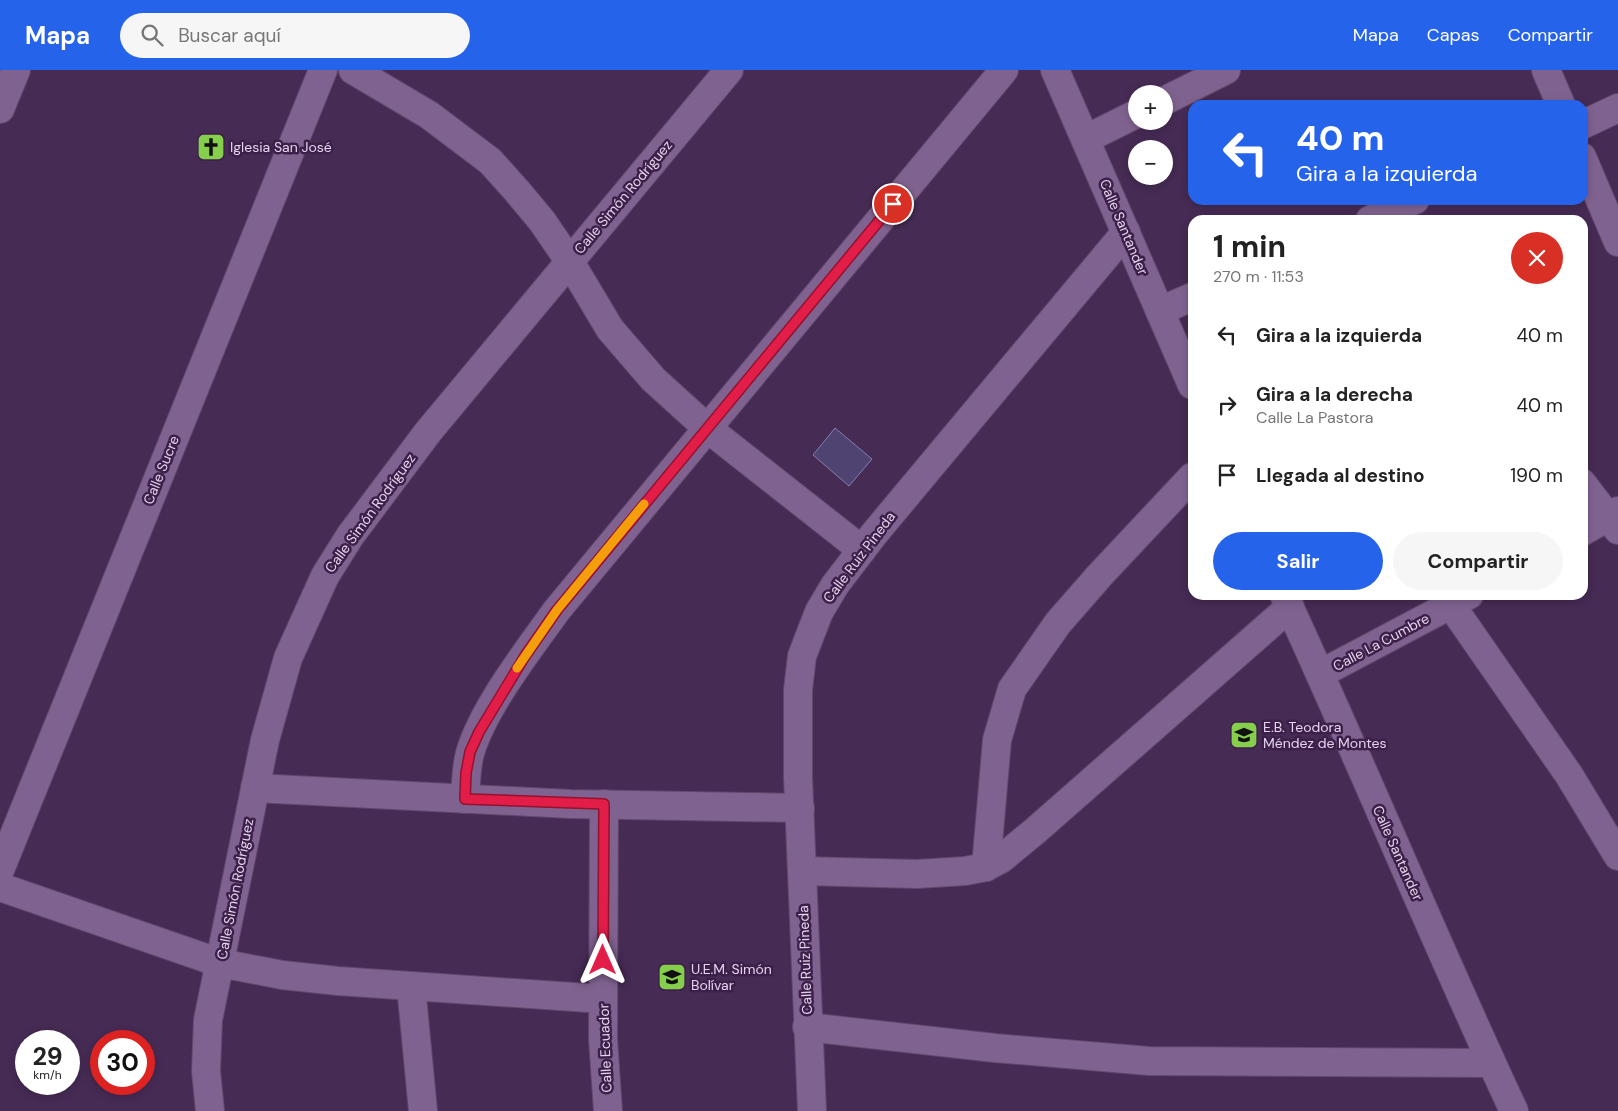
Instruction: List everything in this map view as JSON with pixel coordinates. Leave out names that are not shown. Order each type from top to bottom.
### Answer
[{"type":"street","points":[[0,109],[16,70]]},
{"type":"street","name":"Calle Sucre","points":[[0,870],[323,70]]},
{"type":"street","points":[[353,70],[429,115],[490,161],[518,190],[570,262],[610,329],[653,380],[707,428],[862,550]]},
{"type":"street","name":"Calle Simón Rodríguez","points":[[210,1111],[206,1070],[208,1020],[265,740],[288,658],[325,576],[350,536],[428,432],[729,70]]},
{"type":"street","points":[[465,799],[466,773],[470,752],[495,703],[557,610],[1004,70]]},
{"type":"street","name":"Calle Santander","points":[[1055,70],[1188,376]]},
{"type":"street","points":[[1173,96],[1226,70]]},
{"type":"street","points":[[1546,70],[1559,100]]},
{"type":"street","points":[[1588,122],[1618,108]]},
{"type":"street","points":[[1086,139],[1128,118]]},
{"type":"street","points":[[1588,171],[1618,242]]},
{"type":"street","points":[[1381,215],[1404,205]]},
{"type":"street","name":"Calle Ruiz Pineda","points":[[812,1111],[800,808],[798,690],[802,656],[818,612],[835,585],[1126,232]]},
{"type":"street","points":[[1160,311],[1188,299]]},
{"type":"street","points":[[986,867],[997,740],[1012,689],[1058,623],[1188,481]]},
{"type":"street","points":[[1588,490],[1615,519],[1588,530]]},
{"type":"street","points":[[1460,600],[1618,856]]},
{"type":"street","name":"Calle La Cumbre","points":[[1320,674],[1460,600]]},
{"type":"street","points":[[802,870],[917,874],[965,872],[986,867],[1001,859],[1035,831],[1287,601]]},
{"type":"street","name":"Calle Santander","points":[[1287,601],[1514,1111]]},
{"type":"street","points":[[255,788],[465,799],[800,808]]},
{"type":"street","name":"Calle Ecuador","points":[[604,804],[603,1039],[608,1111]]},
{"type":"street","points":[[0,887],[220,963],[282,975],[603,1000]]},
{"type":"street","points":[[411,986],[423,1111]]},
{"type":"street","points":[[808,1027],[995,1048],[1149,1061],[1491,1063]]},
{"type":"building","points":[[835,428],[872,459],[849,486],[813,455]]},
{"type":"slow traffic","points":[[517,668],[557,610],[644,504]]},
{"type":"place","name":"Iglesia San José","points":[[211,147]]},
{"type":"place","name":"E.B. Teodora Méndez de Montes","points":[[1244,735]]},
{"type":"place","name":"U.E.M. Simón Bolívar","points":[[672,977]]},
{"type":"route","points":[[603,960],[604,804],[465,799],[466,773],[470,752],[495,703],[557,610],[665,477],[893,204]]}]
